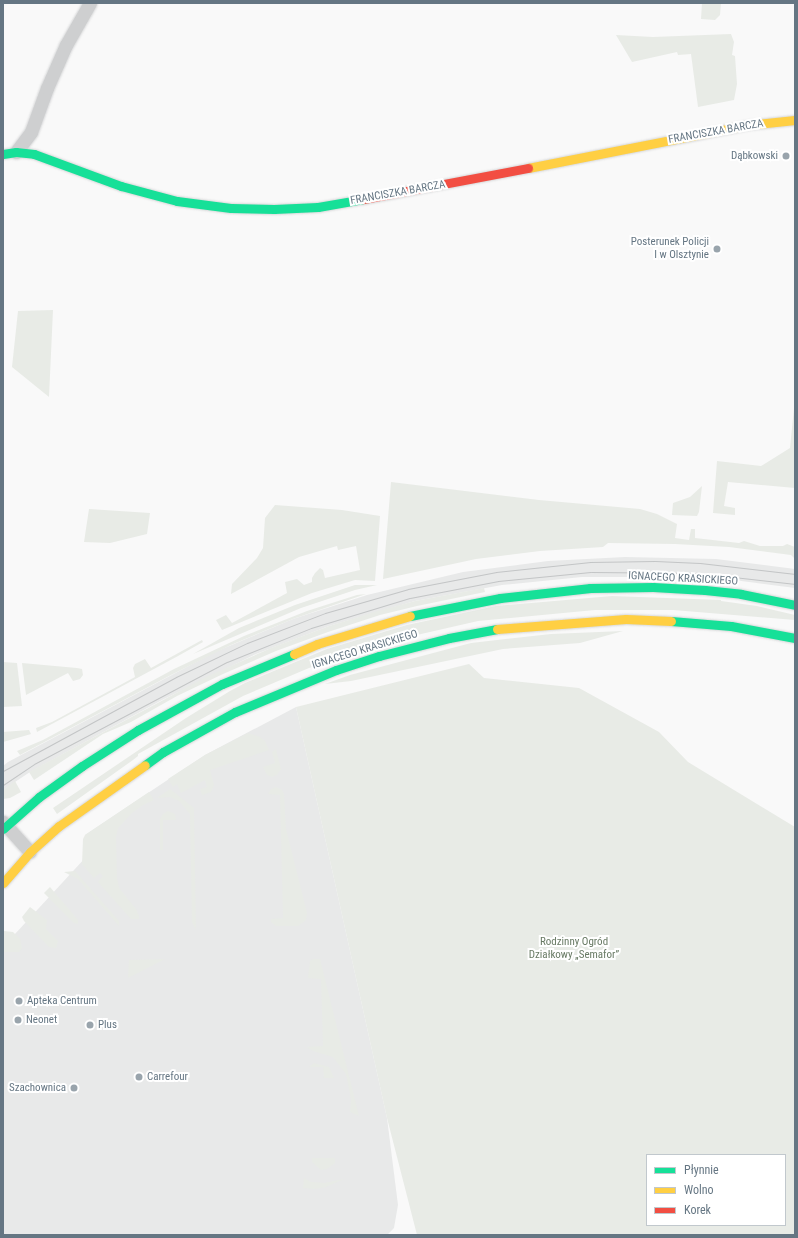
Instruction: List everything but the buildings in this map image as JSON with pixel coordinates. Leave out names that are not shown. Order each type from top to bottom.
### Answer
[{"type":"main road","name":"FRANCISZKA BARCZA","points":[[10,153],[34,154],[121,186],[177,200],[231,208],[274,209],[326,205],[481,178],[623,148],[740,126],[795,120]]},
{"type":"main road","name":"IGNACEGO KRASICKIEGO","points":[[4,826],[39,797],[82,766],[138,730],[222,684],[317,644],[404,617],[500,598],[590,588],[653,587],[706,590],[741,594],[795,605]]},
{"type":"main road","name":"IGNACEGO KRASICKIEGO","points":[[5,875],[65,821],[145,764],[182,741],[235,712],[282,691],[336,670],[379,656],[449,638],[491,630],[562,623],[626,619],[685,621],[731,626],[795,638]]},
{"type":"street","points":[[10,153],[30,132],[66,45],[90,3]]},
{"type":"street","points":[[4,826],[30,852]]},
{"type":"shaded area","points":[[625,557],[716,559],[795,569],[795,588],[734,580],[689,577],[582,577],[502,585],[415,601],[329,626],[256,654],[162,700],[30,772],[3,790],[3,766],[8,762],[215,652],[293,619],[367,595],[463,572],[548,561]]},
{"type":"shaded area","points":[[296,707],[387,1118],[398,1205],[394,1228],[387,1235],[3,1235],[3,947],[86,857],[85,835],[205,755]]},
{"type":"green space","points":[[702,3],[721,3],[720,15],[715,20],[701,19]]},
{"type":"green space","points":[[731,34],[734,42],[732,55],[735,56],[737,84],[734,100],[698,107],[691,54],[678,55],[677,52],[632,62],[616,35],[653,37]]},
{"type":"green space","points":[[53,310],[49,397],[12,367],[18,311]]},
{"type":"green space","points":[[794,408],[795,488],[728,482],[724,506],[735,508],[735,515],[713,513],[717,461],[761,466],[790,448]]},
{"type":"green space","points":[[391,482],[539,500],[640,509],[657,514],[677,524],[675,538],[689,540],[691,529],[695,529],[695,538],[739,543],[744,541],[760,546],[783,546],[787,544],[795,547],[795,559],[791,555],[729,547],[675,544],[608,543],[603,547],[540,551],[476,559],[383,579]]},
{"type":"green space","points":[[702,486],[699,512],[697,516],[672,515],[673,503],[690,497]]},
{"type":"green space","points":[[275,505],[342,510],[380,516],[375,581],[355,580],[312,593],[222,630],[216,620],[226,615],[232,623],[287,593],[285,582],[297,579],[304,585],[312,582],[312,578],[320,568],[323,570],[325,578],[360,570],[356,546],[338,550],[337,546],[299,557],[231,594],[232,584],[257,558],[263,548],[265,518]]},
{"type":"green space","points":[[89,509],[150,513],[147,534],[110,543],[84,542]]},
{"type":"green space","points":[[355,585],[377,585],[355,590],[301,608],[193,654],[239,628],[295,605]]},
{"type":"green space","points":[[484,588],[485,592],[380,615],[276,651],[177,696],[131,722],[103,734],[34,780],[29,772],[206,677],[271,648],[329,626],[378,611],[415,601]]},
{"type":"green space","points":[[366,594],[293,619],[231,645],[20,755],[17,751],[43,740],[174,669],[244,636],[307,611],[357,595]]},
{"type":"green space","points":[[612,596],[721,600],[757,606],[795,615],[795,620],[673,610],[595,610],[478,621],[408,637],[309,668],[243,696],[138,754],[138,756],[133,760],[57,814],[53,808],[186,718],[230,691],[245,683],[327,649],[407,625],[496,606]]},
{"type":"green space","points":[[623,631],[580,643],[503,649],[351,681],[325,684],[350,675],[471,643],[551,634]]},
{"type":"green space","points":[[202,640],[203,642],[178,656],[37,732],[36,728],[52,722],[135,677],[133,668],[135,664],[145,659],[151,668]]},
{"type":"green space","points":[[3,662],[17,663],[22,706],[3,707]]},
{"type":"green space","points":[[22,663],[77,668],[82,669],[83,675],[80,679],[73,681],[68,673],[26,695]]},
{"type":"green space","name":"Rodzinny Ogród Działkowy „Semafor”","points":[[469,664],[484,678],[579,688],[659,732],[688,762],[795,827],[795,1235],[417,1235],[387,1118],[296,707]]},
{"type":"green space","points":[[29,730],[31,734],[3,742],[3,732]]},
{"type":"green space","points":[[248,733],[260,737],[265,741],[269,750],[210,770],[214,785],[211,792],[202,795],[200,789],[207,787],[205,780],[181,793],[177,784],[173,787],[168,779],[205,755]]},
{"type":"green space","points":[[276,749],[281,769],[277,775],[272,777],[267,775],[263,767],[275,763],[272,752]]},
{"type":"green space","points":[[15,781],[21,792],[10,798],[3,799],[3,790]]},
{"type":"green space","points":[[276,787],[282,790],[284,794],[286,829],[307,913],[306,920],[298,926],[276,926],[271,922],[271,919],[283,918],[280,795],[268,794],[271,789]]},
{"type":"green space","points":[[170,789],[194,808],[196,930],[192,922],[190,814],[179,801],[170,797],[157,798]]},
{"type":"green space","points":[[149,792],[154,800],[143,805],[132,813],[118,828],[116,837],[117,878],[119,888],[136,909],[139,916],[139,919],[131,919],[98,882],[103,876],[100,873],[94,878],[82,864],[83,839],[85,835]]},
{"type":"green space","points":[[168,811],[175,814],[176,820],[163,820],[163,850],[160,850],[160,819],[163,814]]},
{"type":"green space","points":[[75,871],[119,921],[119,926],[78,879],[64,872]]},
{"type":"green space","points":[[50,887],[78,920],[78,924],[74,923],[44,893]]},
{"type":"green space","points":[[30,907],[47,920],[46,929],[58,941],[56,948],[49,947],[24,921],[22,917]]},
{"type":"green space","points":[[4,931],[13,932],[20,939],[22,948],[19,952],[3,952]]},
{"type":"green space","points":[[165,959],[128,978],[129,960]]},
{"type":"green space","points":[[313,959],[320,959],[359,1116],[350,1112],[351,1099],[346,1074],[333,1057],[313,1051],[307,1047],[323,1046],[321,979],[308,978],[310,961]]},
{"type":"green space","points":[[314,1063],[329,1067],[334,1078],[324,1078],[323,1067],[309,1067]]},
{"type":"green space","points":[[312,1158],[335,1158],[335,1163],[327,1169],[321,1170],[312,1162]]},
{"type":"green space","points":[[304,1178],[311,1182],[324,1183],[344,1179],[326,1187],[315,1189],[303,1188]]},
{"type":"tram line","points":[[3,771],[176,677],[247,643],[325,613],[408,589],[496,572],[590,562],[655,561],[700,563],[795,574]]},
{"type":"tram line","points":[[3,785],[34,764],[227,662],[311,628],[410,598],[498,581],[591,572],[699,573],[795,584]]},
{"type":"traffic: fast","points":[[3,154],[16,152],[34,154],[121,186],[177,201],[231,208],[274,209],[318,207],[364,199]]},
{"type":"traffic: fast","points":[[410,616],[500,598],[590,588],[653,587],[705,590],[741,594],[795,605]]},
{"type":"traffic: fast","points":[[671,621],[731,626],[795,638]]},
{"type":"traffic: fast","points":[[145,765],[163,752],[235,712],[336,670],[379,656],[449,638],[497,629]]},
{"type":"traffic: fast","points":[[3,829],[39,797],[82,766],[138,730],[222,684],[294,654]]},
{"type":"traffic: slow","points":[[528,168],[747,125],[795,120]]},
{"type":"traffic: slow","points":[[294,654],[317,644],[410,616]]},
{"type":"traffic: slow","points":[[497,629],[626,619],[671,621]]},
{"type":"traffic: slow","points":[[3,883],[30,852],[59,826],[145,765]]},
{"type":"traffic: jam","points":[[364,199],[528,168]]},
{"type":"place","name":"Dąbkowski","points":[[786,156]]},
{"type":"place","name":"Posterunek Policji I w Olsztynie","points":[[717,249]]},
{"type":"place","name":"Apteka Centrum","points":[[19,1001]]},
{"type":"place","name":"Neonet","points":[[18,1020]]},
{"type":"place","name":"Plus","points":[[90,1025]]},
{"type":"place","name":"Carrefour","points":[[139,1077]]},
{"type":"place","name":"Szachownica","points":[[74,1088]]}]
